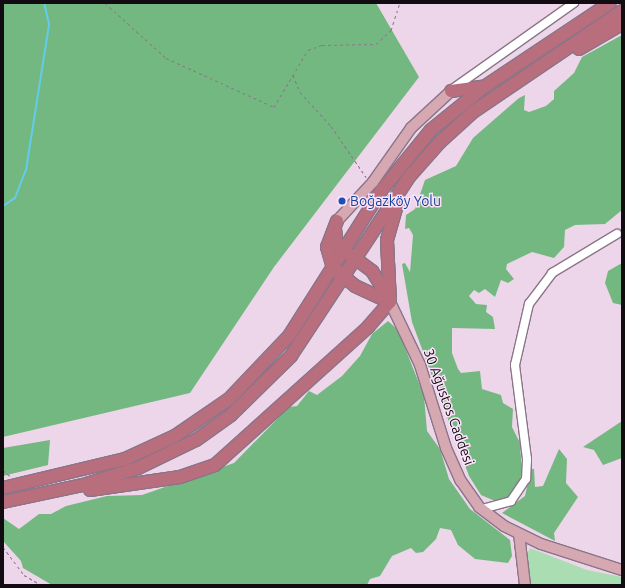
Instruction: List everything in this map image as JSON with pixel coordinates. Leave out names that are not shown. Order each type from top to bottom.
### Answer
[{"type":"highway","points":[[3,488],[126,459],[175,436],[207,416],[277,351],[333,268],[357,229],[417,145],[445,117],[484,87],[610,3]]},
{"type":"highway","points":[[3,502],[94,482],[138,468],[176,452],[215,427],[264,386],[291,356],[409,177],[457,125],[622,11]]},
{"type":"highway","points":[[545,63],[575,51],[622,24]]},
{"type":"highway","points":[[451,91],[484,87]]},
{"type":"highway","points":[[31,496],[169,480],[216,465],[368,327],[390,302],[387,240],[409,177]]},
{"type":"highway","points":[[337,221],[342,232],[357,229]]},
{"type":"highway","points":[[337,221],[334,240],[343,252],[377,276],[390,302]]},
{"type":"highway","points":[[337,221],[327,247],[333,268],[343,278],[390,302]]},
{"type":"main road","points":[[337,221],[373,182],[410,128],[451,91]]},
{"type":"main road","name":"30 Ağustos Caddesi","points":[[390,302],[420,365],[446,448],[470,495],[482,509],[520,534],[575,558],[622,570]]},
{"type":"main road","points":[[520,534],[525,585]]},
{"type":"street","points":[[451,91],[574,3]]},
{"type":"street","points":[[482,509],[511,502],[526,479],[527,459],[515,365],[529,304],[552,273],[617,234]]},
{"type":"path","points":[[105,3],[166,58],[274,107],[308,50],[322,45],[362,46],[385,39],[400,3]]},
{"type":"path","points":[[293,73],[300,92],[330,126],[365,177],[373,182]]},
{"type":"path","points":[[3,547],[24,575],[41,585]]},
{"type":"green space","points":[[3,3],[376,3],[419,77],[274,267],[190,393],[3,437]]},
{"type":"green space","points":[[622,35],[622,210],[605,224],[575,225],[565,230],[564,247],[554,258],[532,252],[507,264],[506,269],[514,279],[508,283],[501,280],[495,297],[485,289],[479,293],[474,290],[469,296],[476,304],[487,305],[486,312],[493,317],[495,329],[452,328],[452,353],[461,373],[480,371],[482,389],[501,395],[503,403],[513,409],[512,427],[520,443],[522,474],[515,492],[507,499],[495,501],[481,495],[469,476],[412,322],[402,264],[405,263],[410,272],[413,235],[409,228],[405,229],[406,215],[415,209],[425,180],[456,166],[473,138],[519,98],[525,95],[524,110],[529,112],[546,106],[554,99],[554,91],[574,73],[582,57]]},
{"type":"green space","points":[[622,263],[622,305],[613,303],[605,283],[608,271]]},
{"type":"green space","points":[[388,321],[398,330],[424,396],[427,431],[440,449],[449,479],[470,509],[510,540],[512,556],[508,563],[475,559],[458,545],[451,530],[440,528],[436,539],[423,552],[416,553],[411,548],[392,556],[380,576],[370,579],[367,585],[52,585],[23,568],[21,561],[3,541],[3,518],[19,529],[39,514],[51,514],[66,506],[107,496],[142,495],[234,463],[289,407],[297,406],[309,391],[317,395],[342,376],[360,356],[372,334]]},
{"type":"green space","points":[[622,421],[622,458],[603,465],[594,450],[583,447]]},
{"type":"green space","points":[[50,440],[48,465],[3,476],[3,448]]},
{"type":"green space","points":[[559,449],[567,459],[566,483],[578,497],[554,533],[555,541],[502,513],[525,496],[531,469],[534,469],[535,487],[543,486]]},
{"type":"green space","points":[[530,548],[587,570],[622,577],[622,585],[530,585],[527,555]]},
{"type":"waterway","points":[[3,206],[15,198],[26,170],[49,24],[44,3]]},
{"type":"place","name":"Boğazköy Yolu","points":[[342,201]]}]
